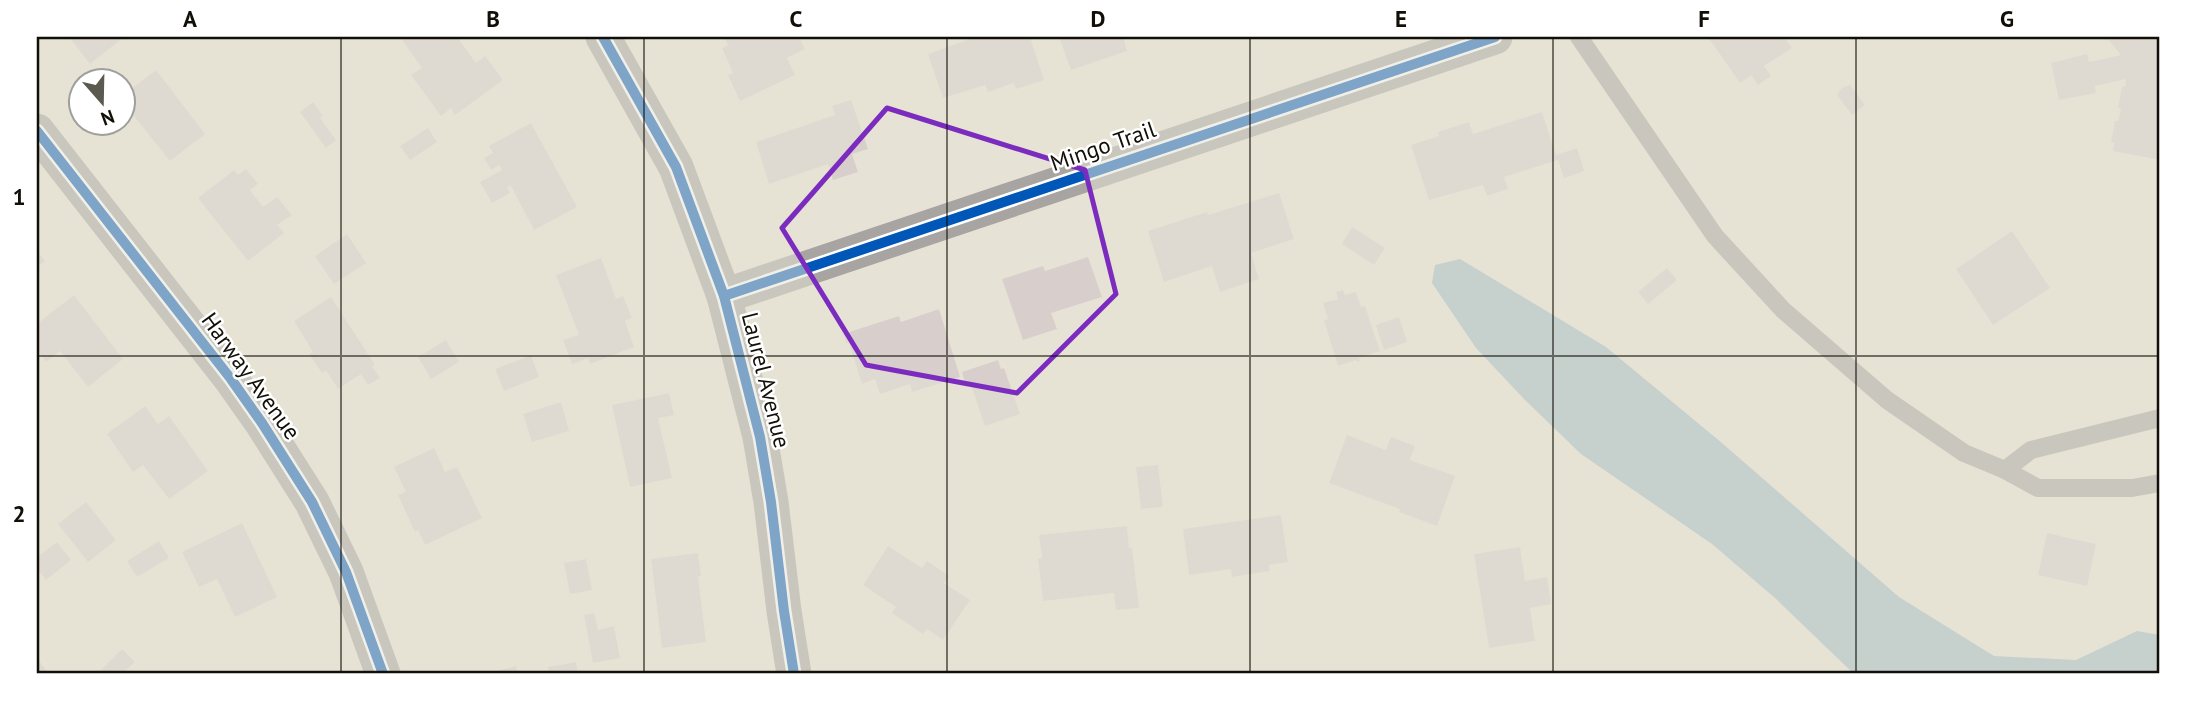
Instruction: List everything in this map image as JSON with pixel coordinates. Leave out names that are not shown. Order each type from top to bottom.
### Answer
[{"type":"street","name":"Laurel Avenue","points":[[603,37],[676,167],[724,296],[772,502],[794,674]]},
{"type":"street","name":"Mingo Trail","points":[[724,296],[1495,37]]},
{"type":"street","name":"Harway Avenue","points":[[37,131],[231,379],[262,423],[312,502],[346,572],[383,674]]},
{"type":"lane","points":[[1579,37],[1715,236],[1783,310],[1887,400],[1964,453],[2005,470],[2038,488],[2132,488],[2160,484]]},
{"type":"lane","points":[[2005,470],[2031,450],[2160,418]]},
{"type":"highlighted area","points":[[887,108],[1085,170],[1116,294],[1017,393],[866,365],[782,228]]},
{"type":"water","points":[[1460,259],[1606,347],[1722,443],[1899,597],[1994,656],[2076,660],[2137,631],[2160,635],[2160,674],[1854,674],[1775,598],[1712,544],[1581,454],[1525,400],[1476,348],[1432,283],[1435,265]]},
{"type":"building","points":[[69,37],[124,37],[90,64]]},
{"type":"building","points":[[400,37],[457,37],[476,63],[485,56],[503,80],[455,115],[451,108],[441,116],[411,75],[422,68]]},
{"type":"building","points":[[724,37],[799,37],[805,49],[787,58],[795,75],[740,101],[728,75],[733,73],[722,48],[728,45]]},
{"type":"building","points":[[975,37],[1030,37],[1044,80],[1016,89],[1014,83],[988,92],[985,85],[943,98],[928,54]]},
{"type":"building","points":[[1059,37],[1131,37],[1124,40],[1127,51],[1071,70]]},
{"type":"building","points":[[1708,37],[1784,37],[1792,48],[1764,66],[1771,76],[1758,85],[1751,75],[1740,83]]},
{"type":"building","points":[[2103,37],[2160,37],[2160,160],[2113,151],[2114,143],[2111,142],[2115,121],[2118,121],[2121,109],[2118,108],[2122,86],[2125,87],[2126,79],[2095,86],[2096,93],[2059,100],[2051,63],[2087,54],[2089,62],[2121,55],[2108,39],[2106,41]]},
{"type":"building","points":[[156,70],[205,134],[170,161],[136,118],[136,85]]},
{"type":"building","points":[[1850,85],[1865,105],[1852,115],[1837,95],[1842,88]]},
{"type":"building","points":[[851,100],[868,149],[852,154],[858,172],[833,180],[828,164],[769,184],[756,142],[835,115],[832,106]]},
{"type":"building","points":[[313,102],[323,116],[320,118],[336,140],[326,148],[300,112]]},
{"type":"building","points":[[1542,112],[1556,155],[1577,148],[1584,171],[1564,178],[1558,160],[1504,177],[1508,189],[1487,196],[1483,185],[1429,200],[1411,145],[1439,136],[1438,132],[1469,122],[1473,134]]},
{"type":"building","points":[[531,123],[577,207],[534,230],[511,186],[507,187],[510,193],[492,203],[480,182],[502,170],[499,165],[491,170],[484,158],[493,153],[489,146]]},
{"type":"building","points":[[428,128],[437,142],[410,160],[400,146]]},
{"type":"building","points":[[246,169],[258,184],[250,190],[263,207],[277,197],[292,215],[277,225],[284,233],[248,261],[198,198],[234,170],[238,175]]},
{"type":"building","points":[[1279,193],[1294,239],[1251,253],[1259,279],[1220,292],[1212,266],[1164,282],[1148,231]]},
{"type":"building","points":[[1352,227],[1385,248],[1374,265],[1342,244]]},
{"type":"building","points":[[2012,231],[2050,288],[1993,325],[1956,269]]},
{"type":"building","points":[[347,234],[366,263],[334,284],[315,256]]},
{"type":"building","points":[[37,251],[45,261],[37,267]]},
{"type":"building","points":[[1088,257],[1102,297],[1051,313],[1057,329],[1023,340],[1002,279],[1043,266],[1045,271]]},
{"type":"building","points":[[601,258],[616,299],[623,296],[632,318],[625,321],[634,347],[590,364],[588,358],[572,364],[563,340],[579,335],[556,275]]},
{"type":"building","points":[[1667,268],[1677,280],[1648,304],[1638,292]]},
{"type":"building","points":[[1343,290],[1345,295],[1356,292],[1361,307],[1365,306],[1380,351],[1359,358],[1360,361],[1338,366],[1324,320],[1328,319],[1323,303],[1338,299],[1336,292]]},
{"type":"building","points":[[74,295],[123,359],[88,387],[60,351],[46,362],[37,350],[37,324]]},
{"type":"building","points":[[331,297],[375,365],[372,366],[380,378],[368,385],[361,374],[338,389],[326,370],[322,373],[309,354],[313,352],[294,321]]},
{"type":"building","points":[[939,309],[960,377],[912,392],[910,384],[880,394],[875,379],[862,384],[849,343],[846,343],[843,334],[899,316],[901,322]]},
{"type":"building","points":[[1399,317],[1407,342],[1384,350],[1376,325]]},
{"type":"building","points":[[446,340],[459,362],[431,379],[418,357]]},
{"type":"building","points":[[531,355],[539,377],[504,391],[495,369]]},
{"type":"building","points":[[998,360],[1001,369],[1004,368],[1020,414],[985,426],[970,382],[965,383],[962,372]]},
{"type":"building","points":[[669,393],[674,415],[658,418],[672,478],[630,487],[612,405]]},
{"type":"building","points":[[561,402],[569,431],[532,442],[523,414]]},
{"type":"building","points":[[145,406],[158,424],[169,416],[208,471],[169,499],[143,465],[133,472],[107,434]]},
{"type":"building","points":[[1347,435],[1386,450],[1391,437],[1415,446],[1410,460],[1455,476],[1437,526],[1399,512],[1400,509],[1329,483]]},
{"type":"building","points":[[434,448],[445,472],[457,467],[482,518],[425,545],[418,530],[415,532],[398,495],[406,492],[394,467]]},
{"type":"building","points":[[1158,465],[1163,507],[1141,509],[1136,467]]},
{"type":"building","points":[[86,502],[116,540],[88,562],[58,524]]},
{"type":"building","points":[[1281,515],[1288,562],[1269,565],[1270,571],[1232,577],[1231,569],[1189,575],[1183,529]]},
{"type":"building","points":[[242,523],[277,597],[235,617],[217,579],[199,587],[182,552]]},
{"type":"building","points":[[1127,526],[1139,608],[1116,610],[1114,593],[1043,601],[1038,559],[1042,558],[1039,535]]},
{"type":"building","points":[[2047,533],[2096,544],[2087,586],[2038,575]]},
{"type":"building","points":[[159,541],[169,558],[137,577],[127,561]]},
{"type":"building","points":[[57,542],[71,560],[46,580],[37,569],[37,557]]},
{"type":"building","points":[[888,546],[922,568],[927,561],[949,576],[944,583],[970,600],[943,640],[927,629],[923,634],[892,613],[896,607],[863,585]]},
{"type":"building","points":[[1520,547],[1525,581],[1547,577],[1551,604],[1530,608],[1535,641],[1489,648],[1474,554]]},
{"type":"building","points":[[698,553],[706,642],[662,648],[651,559]]},
{"type":"building","points":[[586,559],[592,590],[570,594],[564,563]]},
{"type":"building","points":[[594,613],[598,630],[614,626],[620,658],[593,663],[584,615]]},
{"type":"building","points":[[122,649],[135,662],[122,674],[103,674],[100,671]]},
{"type":"building","points":[[37,658],[49,674],[37,674]]},
{"type":"building","points":[[576,662],[578,674],[549,674],[548,667]]},
{"type":"building","points":[[516,666],[518,674],[490,674],[490,673]]},
{"type":"cycle path","points":[[603,37],[676,167],[724,296],[760,437],[794,674]]},
{"type":"cycle path","points":[[724,296],[1495,37]]},
{"type":"cycle path","points":[[37,131],[231,379],[262,423],[312,502],[346,572],[383,674]]}]
